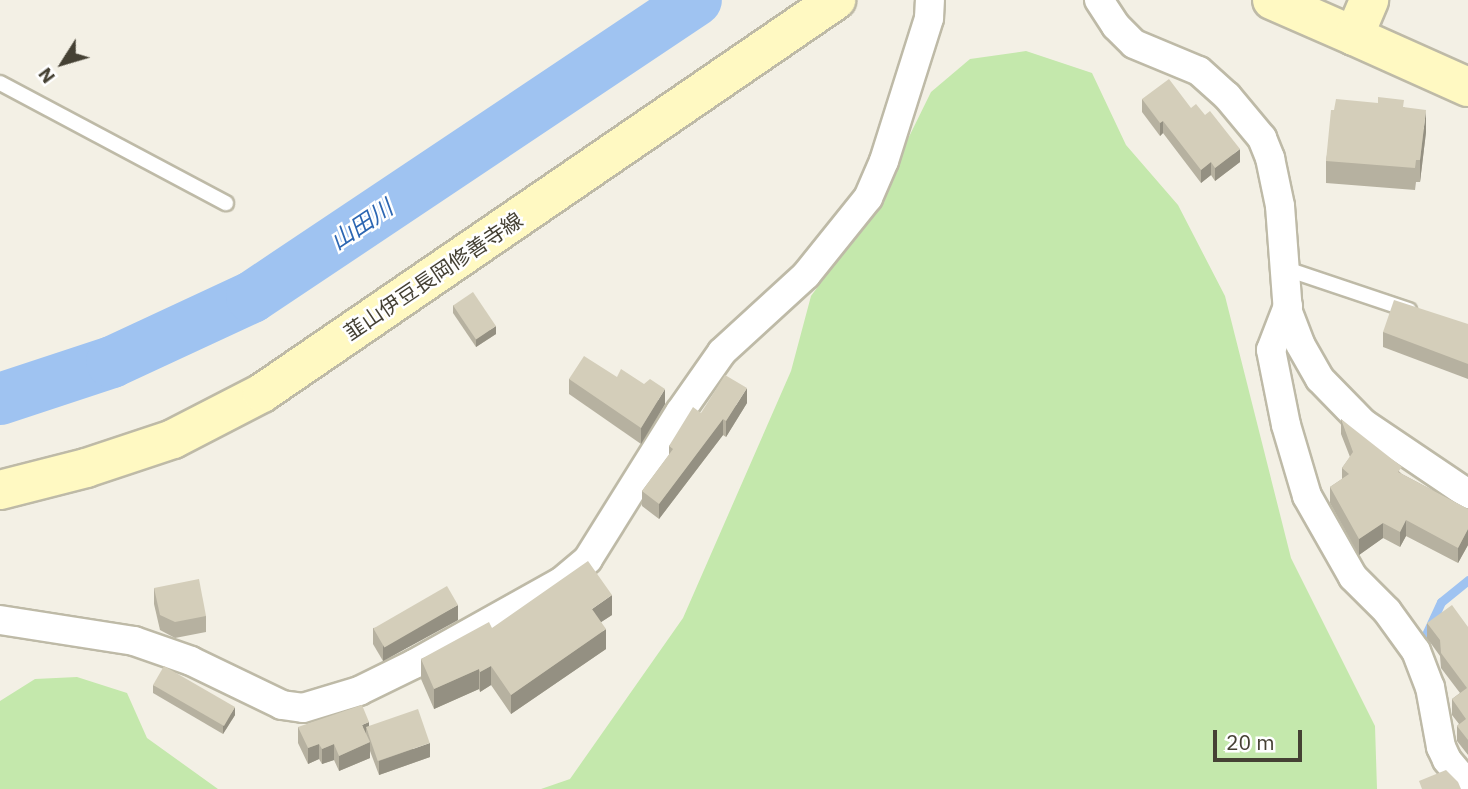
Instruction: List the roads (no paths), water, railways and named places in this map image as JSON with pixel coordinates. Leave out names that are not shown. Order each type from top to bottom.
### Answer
[{"type":"main road","name":"韮山伊豆長岡修善寺線","points":[[0,490],[86,468],[173,439],[262,393],[836,0]]},
{"type":"main road","points":[[1272,0],[1362,17],[1468,87]]},
{"type":"street","points":[[0,620],[134,641],[191,661],[282,705],[303,708],[359,691],[414,664],[561,582],[588,559],[680,412],[722,352],[806,275],[868,198],[884,160],[929,18],[930,0]]},
{"type":"street","points":[[1099,0],[1116,26],[1134,44],[1199,71],[1227,96],[1262,138],[1270,158],[1279,206],[1288,306],[1300,344],[1320,379],[1363,423],[1468,494]]},
{"type":"street","points":[[1288,306],[1271,350],[1286,425],[1307,496],[1333,547],[1353,577],[1387,611],[1416,651],[1430,687],[1441,747],[1447,760],[1468,785]]},
{"type":"lane","points":[[0,83],[226,203]]},
{"type":"lane","points":[[1284,268],[1429,317]]},
{"type":"waterway","name":"山田川","points":[[0,399],[112,362],[252,297],[696,0]]},
{"type":"waterway","points":[[1423,641],[1441,602],[1468,580]]}]
